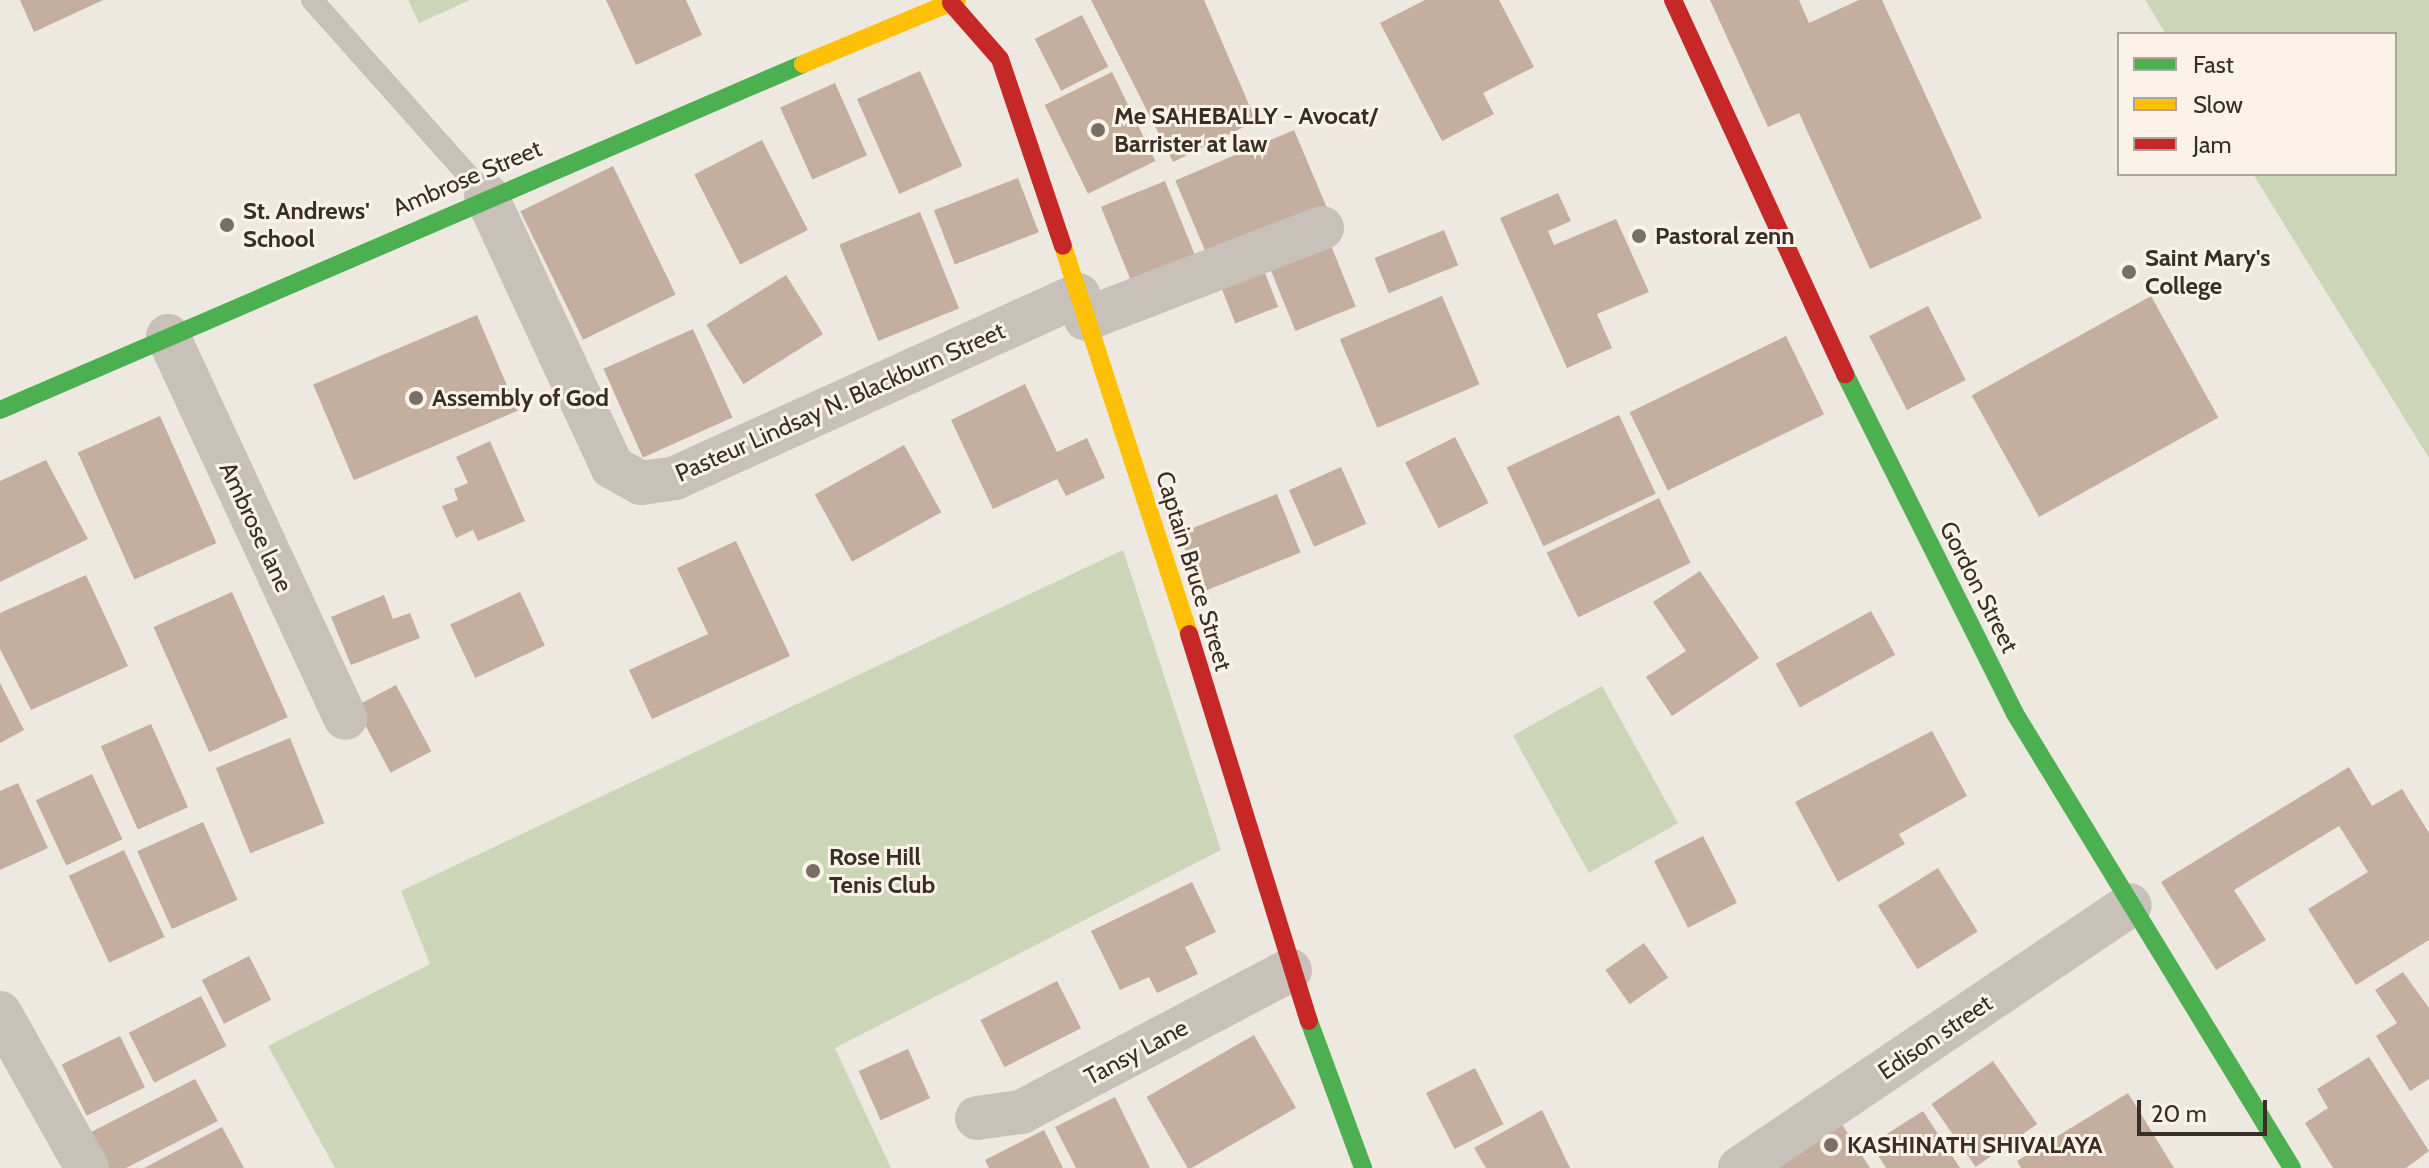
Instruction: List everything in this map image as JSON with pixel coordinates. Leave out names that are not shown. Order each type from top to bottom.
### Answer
[{"type":"street","name":"Gordon Street","points":[[1673,0],[1826,336],[2014,712],[2292,1168]]},
{"type":"street","name":"Ambrose Street","points":[[0,410],[899,11],[954,2]]},
{"type":"street","name":"Captain Bruce Street","points":[[954,2],[1000,59],[1082,307],[1290,970],[1363,1168]]},
{"type":"street","name":"Pasteur Lindsay N. Blackburn Street","points":[[486,195],[612,467],[641,483],[675,478],[1082,307],[1322,228]]},
{"type":"street","name":"Ambrose lane","points":[[168,336],[345,718]]},
{"type":"street","name":"Edison street","points":[[1740,1168],[2130,905]]},
{"type":"street","name":"Tansy Lane","points":[[977,1118],[1021,1112],[1290,970]]},
{"type":"street","points":[[0,1013],[87,1168]]},
{"type":"lane","points":[[312,0],[486,195]]},
{"type":"green space","points":[[408,0],[470,0],[419,23]]},
{"type":"green space","points":[[2145,0],[2429,0],[2429,458],[2254,176],[2397,176],[2397,32],[2165,32]]},
{"type":"green space","name":"Rose Hill Tenis Club","points":[[1123,550],[1221,850],[835,1048],[891,1168],[335,1168],[268,1046],[430,964],[401,891]]},
{"type":"green space","points":[[1602,686],[1678,823],[1589,873],[1513,735]]},
{"type":"building","points":[[20,0],[103,0],[34,32]]},
{"type":"building","points":[[606,0],[686,0],[702,35],[636,65]]},
{"type":"building","points":[[1091,0],[1204,0],[1256,121],[1173,162]]},
{"type":"building","points":[[1425,0],[1499,0],[1534,67],[1483,93],[1494,114],[1442,141],[1380,23]]},
{"type":"building","points":[[1710,0],[1799,0],[1809,23],[1859,0],[1882,0],[1982,218],[1870,269],[1799,113],[1768,127]]},
{"type":"building","points":[[1082,15],[1108,67],[1061,91],[1035,39]]},
{"type":"building","points":[[920,71],[962,166],[899,194],[857,99]]},
{"type":"building","name":"Me SAHEBALLY - Avocat/ Barrister at law","points":[[1112,72],[1155,161],[1088,194],[1045,105]]},
{"type":"building","points":[[835,83],[867,155],[812,180],[780,107]]},
{"type":"building","points":[[1294,130],[1329,212],[1210,262],[1175,180]]},
{"type":"building","points":[[762,140],[808,230],[740,264],[694,175]]},
{"type":"building","points":[[613,166],[676,295],[583,340],[520,211]]},
{"type":"building","points":[[1018,178],[1039,232],[955,264],[934,210]]},
{"type":"building","points":[[1165,181],[1198,264],[1134,289],[1101,207]]},
{"type":"building","points":[[1558,193],[1571,221],[1548,231],[1554,245],[1616,219],[1649,292],[1597,314],[1612,348],[1567,368],[1500,218]]},
{"type":"building","points":[[920,212],[959,308],[878,341],[839,245]]},
{"type":"building","points":[[1444,230],[1458,265],[1389,293],[1374,258]]},
{"type":"building","points":[[1328,238],[1356,307],[1295,331],[1268,262]]},
{"type":"building","points":[[1262,265],[1278,307],[1235,323],[1219,281]]},
{"type":"building","points":[[786,275],[823,334],[743,384],[706,325]]},
{"type":"building","points":[[1442,296],[1480,384],[1377,428],[1340,339]]},
{"type":"building","points":[[2151,296],[2218,418],[2039,517],[1972,395]]},
{"type":"building","points":[[1928,306],[1966,380],[1907,410],[1869,336]]},
{"type":"building","name":"Assembly of God","points":[[477,315],[518,411],[354,480],[313,385]]},
{"type":"building","points":[[693,329],[732,418],[643,457],[603,369]]},
{"type":"building","points":[[1786,336],[1824,414],[1668,490],[1630,412]]},
{"type":"building","points":[[1025,384],[1057,452],[1087,438],[1105,478],[1066,496],[1057,479],[993,509],[951,420]]},
{"type":"building","points":[[1619,415],[1656,494],[1543,546],[1507,467]]},
{"type":"building","points":[[160,416],[217,543],[134,580],[78,453]]},
{"type":"building","points":[[1455,437],[1489,503],[1439,528],[1405,462]]},
{"type":"building","points":[[490,441],[525,521],[478,541],[473,530],[456,538],[442,506],[458,500],[454,489],[468,483],[456,457]]},
{"type":"building","points":[[904,445],[941,512],[852,562],[815,494]]},
{"type":"building","points":[[46,460],[88,539],[0,582],[0,481]]},
{"type":"building","points":[[1341,467],[1366,524],[1314,547],[1289,490]]},
{"type":"building","points":[[1277,494],[1301,552],[1202,592],[1179,534]]},
{"type":"building","points":[[1659,498],[1691,563],[1578,618],[1547,553]]},
{"type":"building","points":[[736,541],[790,656],[652,719],[629,670],[708,634],[677,568]]},
{"type":"building","points":[[1700,571],[1759,658],[1672,716],[1646,677],[1686,651],[1653,602]]},
{"type":"building","points":[[86,575],[128,666],[31,710],[0,649],[0,613]]},
{"type":"building","points":[[232,592],[288,717],[209,752],[153,627]]},
{"type":"building","points":[[520,592],[545,645],[475,678],[450,625]]},
{"type":"building","points":[[384,595],[393,619],[410,613],[420,638],[351,665],[331,617]]},
{"type":"building","points":[[1871,611],[1895,655],[1800,708],[1776,664]]},
{"type":"building","points":[[0,683],[24,730],[0,743]]},
{"type":"building","points":[[396,685],[431,751],[391,773],[355,707]]},
{"type":"building","points":[[151,724],[188,807],[138,830],[101,746]]},
{"type":"building","points":[[1932,731],[1967,796],[1899,834],[1905,844],[1838,882],[1795,802]]},
{"type":"building","points":[[290,738],[324,823],[250,853],[216,768]]},
{"type":"building","points":[[2349,767],[2372,806],[2402,789],[2429,833],[2429,940],[2356,985],[2308,909],[2368,872],[2339,826],[2234,890],[2266,940],[2216,970],[2161,882]]},
{"type":"building","points":[[92,774],[122,839],[66,865],[36,800]]},
{"type":"building","points":[[18,783],[48,848],[0,870],[0,791]]},
{"type":"building","points":[[203,822],[238,900],[172,929],[137,851]]},
{"type":"building","points":[[1703,836],[1737,903],[1688,928],[1654,861]]},
{"type":"building","points":[[124,850],[165,937],[109,963],[69,876]]},
{"type":"building","points":[[1938,868],[1978,932],[1918,969],[1878,906]]},
{"type":"building","points":[[1192,882],[1216,932],[1185,947],[1198,974],[1157,993],[1149,977],[1120,990],[1091,931]]},
{"type":"building","points":[[1644,943],[1668,977],[1630,1004],[1605,970]]},
{"type":"building","points":[[249,956],[271,1000],[224,1024],[202,980]]},
{"type":"building","points":[[2403,972],[2429,1008],[2429,1079],[2410,1091],[2376,1036],[2397,1023],[2375,990]]},
{"type":"building","points":[[1057,981],[1081,1028],[1004,1067],[980,1020]]},
{"type":"building","points":[[201,996],[226,1046],[154,1083],[129,1033]]},
{"type":"building","points":[[1254,1035],[1296,1108],[1188,1168],[1147,1097]]},
{"type":"building","points":[[120,1036],[145,1087],[87,1116],[62,1064]]},
{"type":"building","points":[[908,1049],[930,1098],[881,1120],[859,1071]]},
{"type":"building","points":[[2369,1057],[2429,1151],[2406,1168],[2333,1168],[2305,1123],[2328,1108],[2317,1089]]},
{"type":"building","points":[[1993,1061],[2037,1124],[1976,1167],[1932,1104]]},
{"type":"building","points":[[1475,1068],[1504,1124],[1455,1149],[1426,1093]]},
{"type":"building","points":[[195,1079],[218,1121],[126,1168],[109,1168],[91,1132]]},
{"type":"building","points":[[2128,1093],[2174,1168],[2021,1168],[2017,1161]]},
{"type":"building","points":[[1115,1097],[1150,1168],[1076,1168],[1055,1127]]},
{"type":"building","points":[[1542,1110],[1570,1168],[1486,1168],[1474,1148]]},
{"type":"building","points":[[1923,1111],[1960,1168],[1886,1168],[1871,1144]]},
{"type":"building","name":"KASHINATH SHIVALAYA","points":[[1841,1123],[1870,1168],[1768,1168]]},
{"type":"building","points":[[222,1127],[244,1168],[144,1168]]},
{"type":"building","points":[[1044,1130],[1063,1168],[989,1168],[985,1160]]},
{"type":"traffic: fast","points":[[0,410],[803,64]]},
{"type":"traffic: fast","points":[[1845,374],[2014,712],[2292,1168]]},
{"type":"traffic: fast","points":[[1309,1021],[1363,1168]]},
{"type":"traffic: slow","points":[[803,64],[957,0]]},
{"type":"traffic: slow","points":[[1063,246],[1189,634]]},
{"type":"traffic: jam","points":[[1673,0],[1845,374]]},
{"type":"traffic: jam","points":[[951,3],[1000,59],[1063,246]]},
{"type":"traffic: jam","points":[[1189,634],[1309,1021]]},
{"type":"place","name":"Me SAHEBALLY - Avocat/ Barrister at law","points":[[1098,130]]},
{"type":"place","name":"St. Andrews' School","points":[[227,225]]},
{"type":"place","name":"Pastoral zenn","points":[[1639,236]]},
{"type":"place","name":"Saint Mary's College","points":[[2129,272]]},
{"type":"place","name":"Assembly of God","points":[[416,398]]},
{"type":"place","name":"Rose Hill Tenis Club","points":[[813,871]]},
{"type":"place","name":"KASHINATH SHIVALAYA","points":[[1831,1145]]}]
